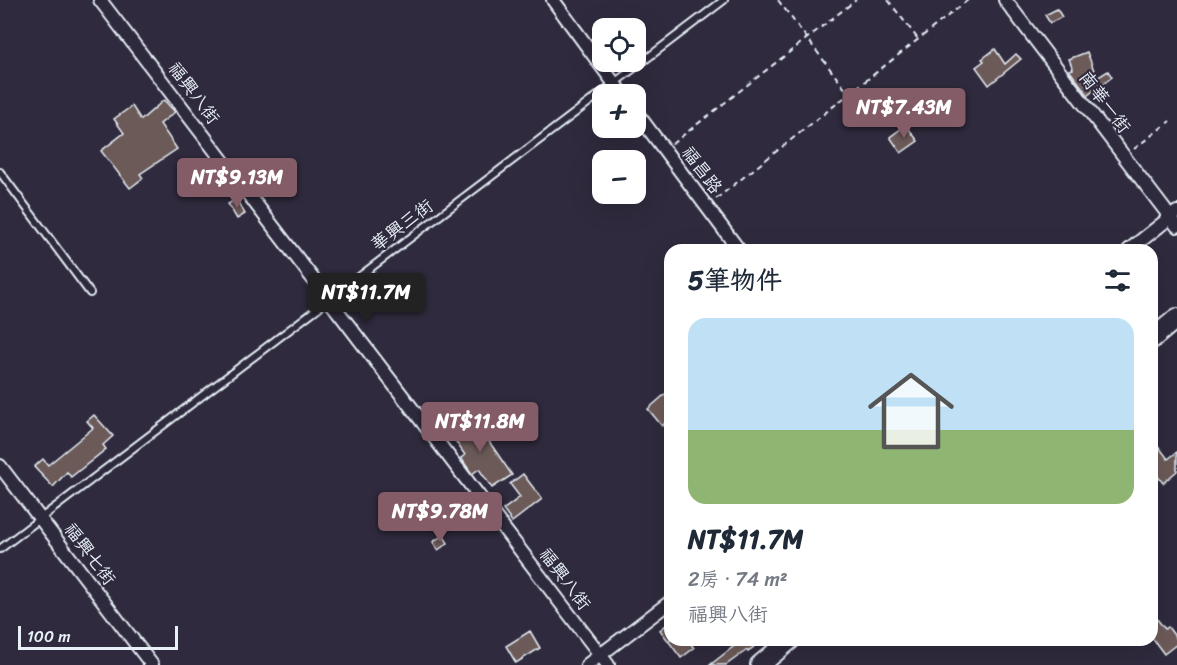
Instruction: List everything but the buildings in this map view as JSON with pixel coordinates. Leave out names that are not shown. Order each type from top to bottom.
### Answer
[{"type":"street","name":"福興八街","points":[[100,0],[608,665]]},
{"type":"street","points":[[553,0],[615,84]]},
{"type":"street","name":"南華一街","points":[[1005,0],[1124,156],[1175,218]]},
{"type":"street","name":"福昌路","points":[[646,126],[736,244]]},
{"type":"street","points":[[1137,244],[1175,218]]},
{"type":"street","points":[[1158,334],[1177,318]]},
{"type":"street","name":"福興七街","points":[[0,466],[152,665]]},
{"type":"street","points":[[587,665],[664,606]]},
{"type":"street","points":[[760,665],[783,646]]},
{"type":"lane","name":"華興三街","points":[[625,84],[724,0]]},
{"type":"lane","name":"華興三街","points":[[0,549],[328,299],[592,108]]},
{"type":"lane","points":[[0,172],[90,293]]},
{"type":"path","points":[[778,0],[849,94]]},
{"type":"path","points":[[664,150],[856,0]]},
{"type":"path","points":[[888,0],[918,39]]},
{"type":"path","points":[[707,206],[968,0]]},
{"type":"path","points":[[1124,156],[1170,121]]}]
